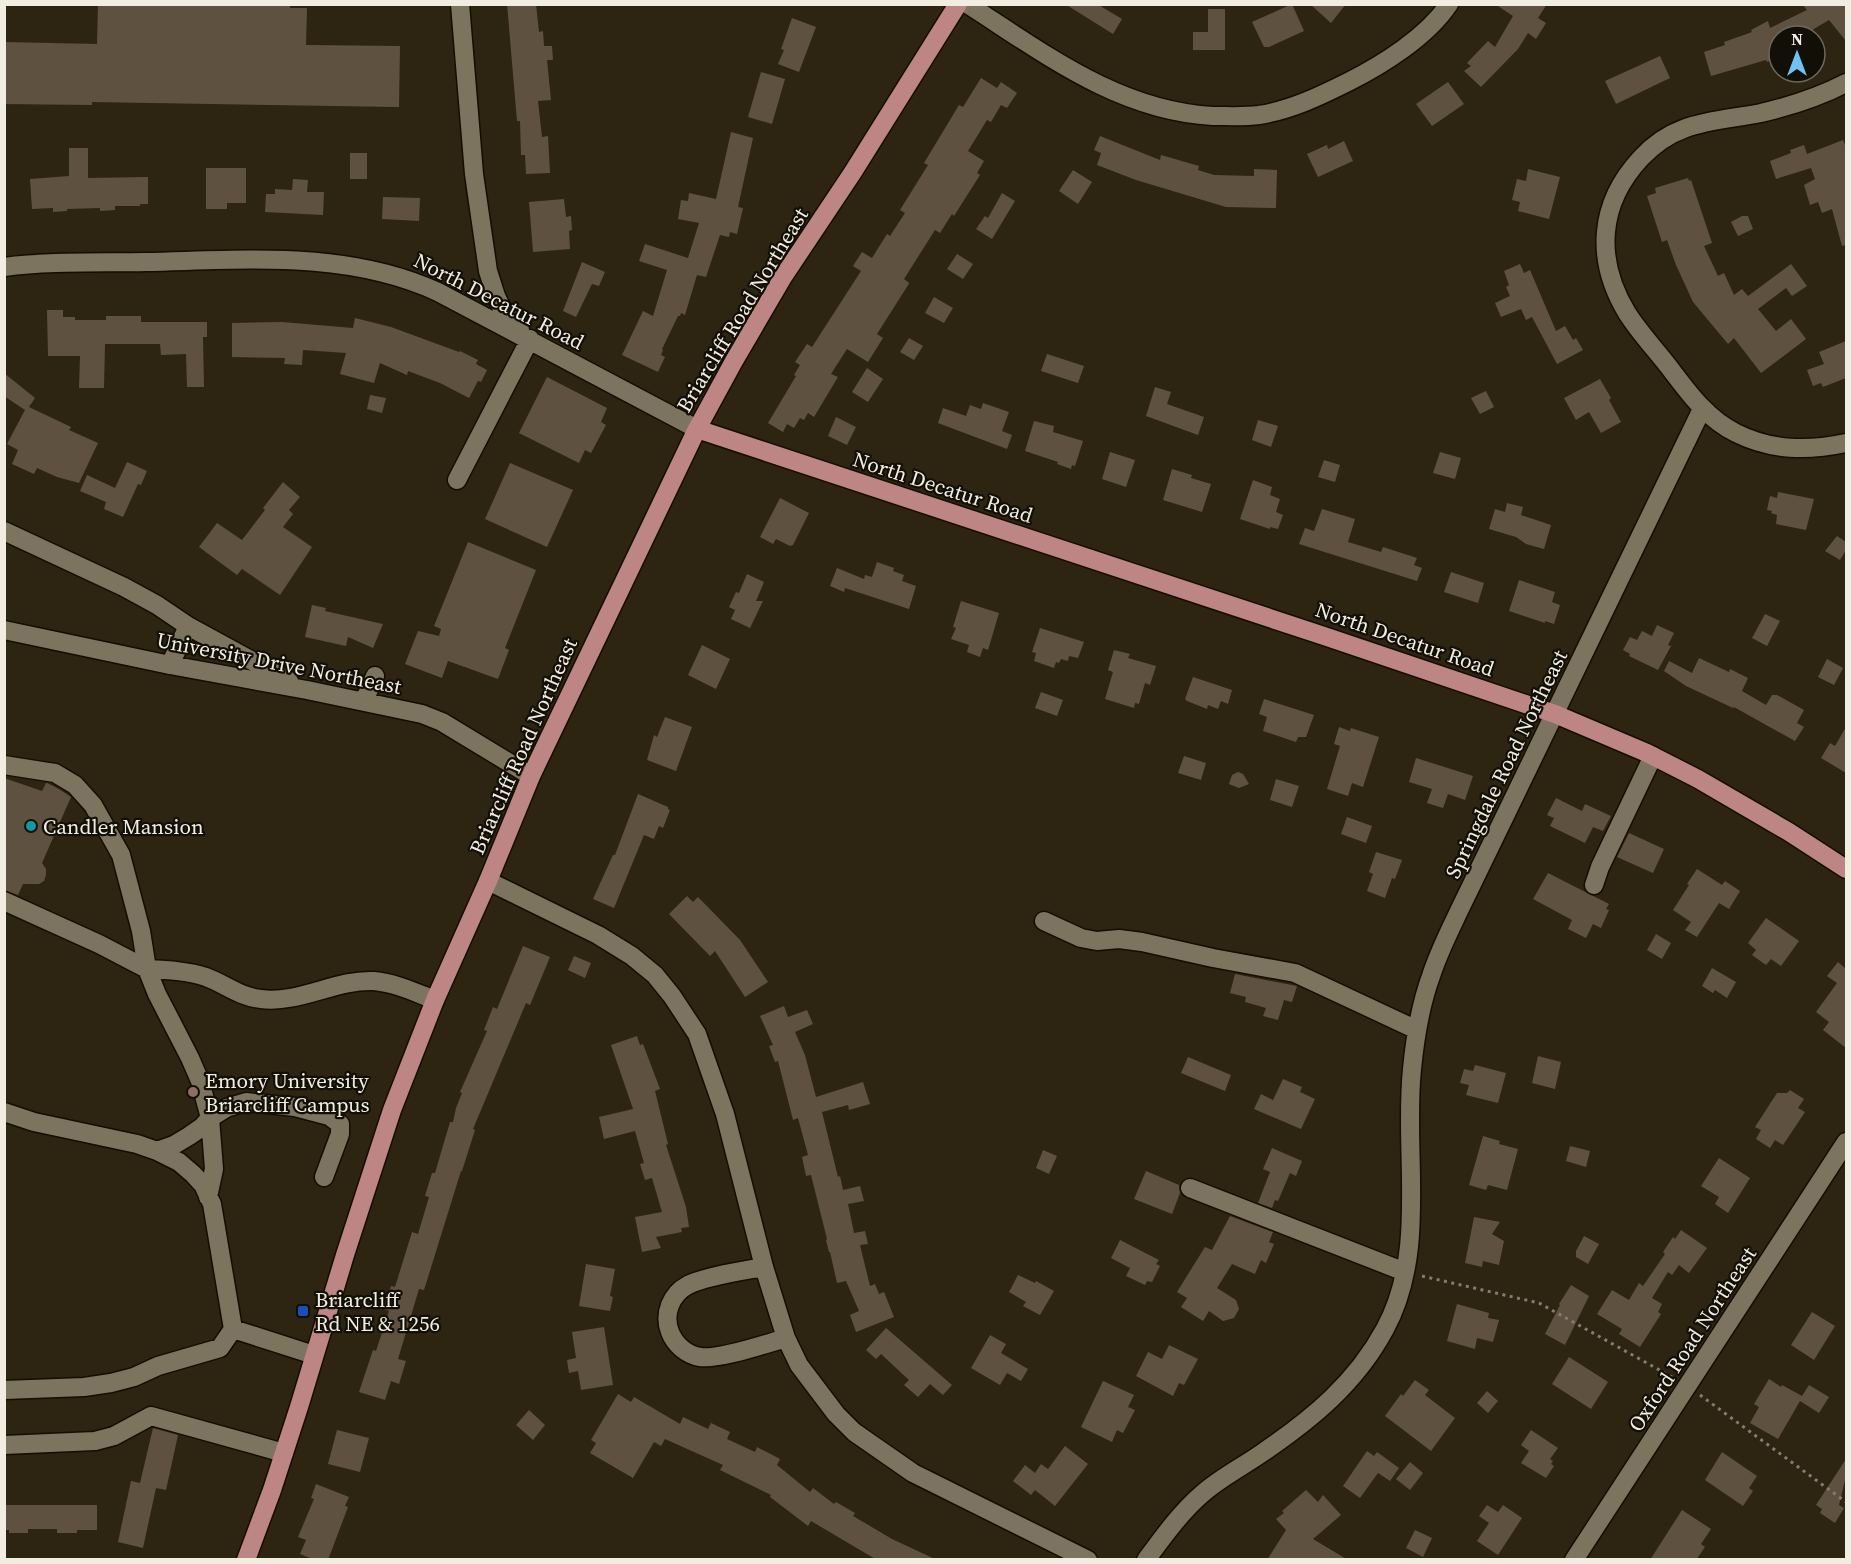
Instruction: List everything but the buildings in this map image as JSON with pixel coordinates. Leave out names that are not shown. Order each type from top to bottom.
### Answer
[{"type":"main road","name":"Briarcliff Road Northeast","points":[[246,1560],[284,1453],[381,1142],[435,1000],[488,881],[531,776],[697,429],[734,361],[783,278],[853,172],[958,4]]},
{"type":"main road","name":"North Decatur Road","points":[[697,429],[1555,714],[1698,778],[1846,870]]},
{"type":"street","points":[[457,480],[530,339],[503,311],[488,271],[474,174],[460,4]]},
{"type":"street","points":[[967,4],[1085,78],[1112,91],[1175,112],[1230,117],[1258,115],[1284,109],[1314,99],[1358,77],[1388,59],[1413,40],[1431,25],[1449,4]]},
{"type":"street","points":[[1846,82],[1804,102],[1759,113],[1714,119],[1678,130],[1662,139],[1640,159],[1612,201],[1607,215],[1605,247],[1616,289],[1627,313],[1702,409],[1733,432],[1769,446],[1817,449],[1846,443]]},
{"type":"street","name":"North Decatur Road","points":[[4,267],[260,260],[330,262],[360,266],[412,280],[530,339],[697,429]]},
{"type":"street","name":"Springdale Road Northeast","points":[[1146,1560],[1164,1535],[1201,1495],[1326,1406],[1352,1378],[1386,1328],[1405,1272],[1411,1212],[1409,1113],[1412,1070],[1417,1030],[1430,977],[1440,951],[1702,409]]},
{"type":"street","points":[[4,531],[124,587],[157,605],[188,626],[307,690]]},
{"type":"street","points":[[170,665],[188,626]]},
{"type":"street","name":"University Drive Northeast","points":[[4,630],[422,714],[442,722],[531,776]]},
{"type":"street","points":[[364,701],[375,676]]},
{"type":"street","points":[[1594,885],[1600,867],[1653,756]]},
{"type":"street","points":[[4,765],[55,773],[75,785],[93,805],[121,855],[141,931],[147,969],[200,1081],[210,1118],[214,1169],[208,1197]]},
{"type":"street","points":[[488,881],[598,935],[632,956],[655,975],[697,1034],[725,1114],[764,1267],[786,1338],[800,1365],[836,1414],[854,1432],[913,1473],[1088,1560]]},
{"type":"street","points":[[4,901],[99,944],[147,969],[178,971],[206,977],[239,994],[262,1000],[293,997],[347,984],[373,981],[399,986],[435,1000]]},
{"type":"street","points":[[1044,921],[1081,938],[1097,941],[1119,939],[1142,942],[1294,973],[1417,1030]]},
{"type":"street","points":[[157,1151],[189,1136],[226,1108],[246,1102],[295,1107],[328,1116],[340,1124],[340,1134],[324,1177]]},
{"type":"street","points":[[4,1112],[34,1122],[92,1127],[136,1137],[179,1162],[193,1174],[202,1185],[214,1213],[233,1329],[220,1348],[158,1366],[134,1377],[84,1387],[4,1390]]},
{"type":"street","name":"Oxford Road Northeast","points":[[1574,1560],[1846,1142]]},
{"type":"street","points":[[1190,1188],[1405,1272]]},
{"type":"street","points":[[764,1267],[688,1285],[670,1302],[667,1316],[669,1331],[678,1345],[690,1354],[701,1357],[716,1356],[786,1338]]},
{"type":"street","points":[[233,1329],[314,1355]]},
{"type":"street","points":[[4,1445],[95,1441],[114,1436],[151,1416],[284,1453]]},
{"type":"path","points":[[1405,1272],[1539,1303],[1688,1385],[1846,1502]]},
{"type":"place","name":"Candler Mansion","points":[[31,826]]},
{"type":"place","name":"Emory University Briarcliff Campus","points":[[193,1092]]},
{"type":"place","name":"Briarcliff Rd NE & 1256","points":[[303,1311]]}]
